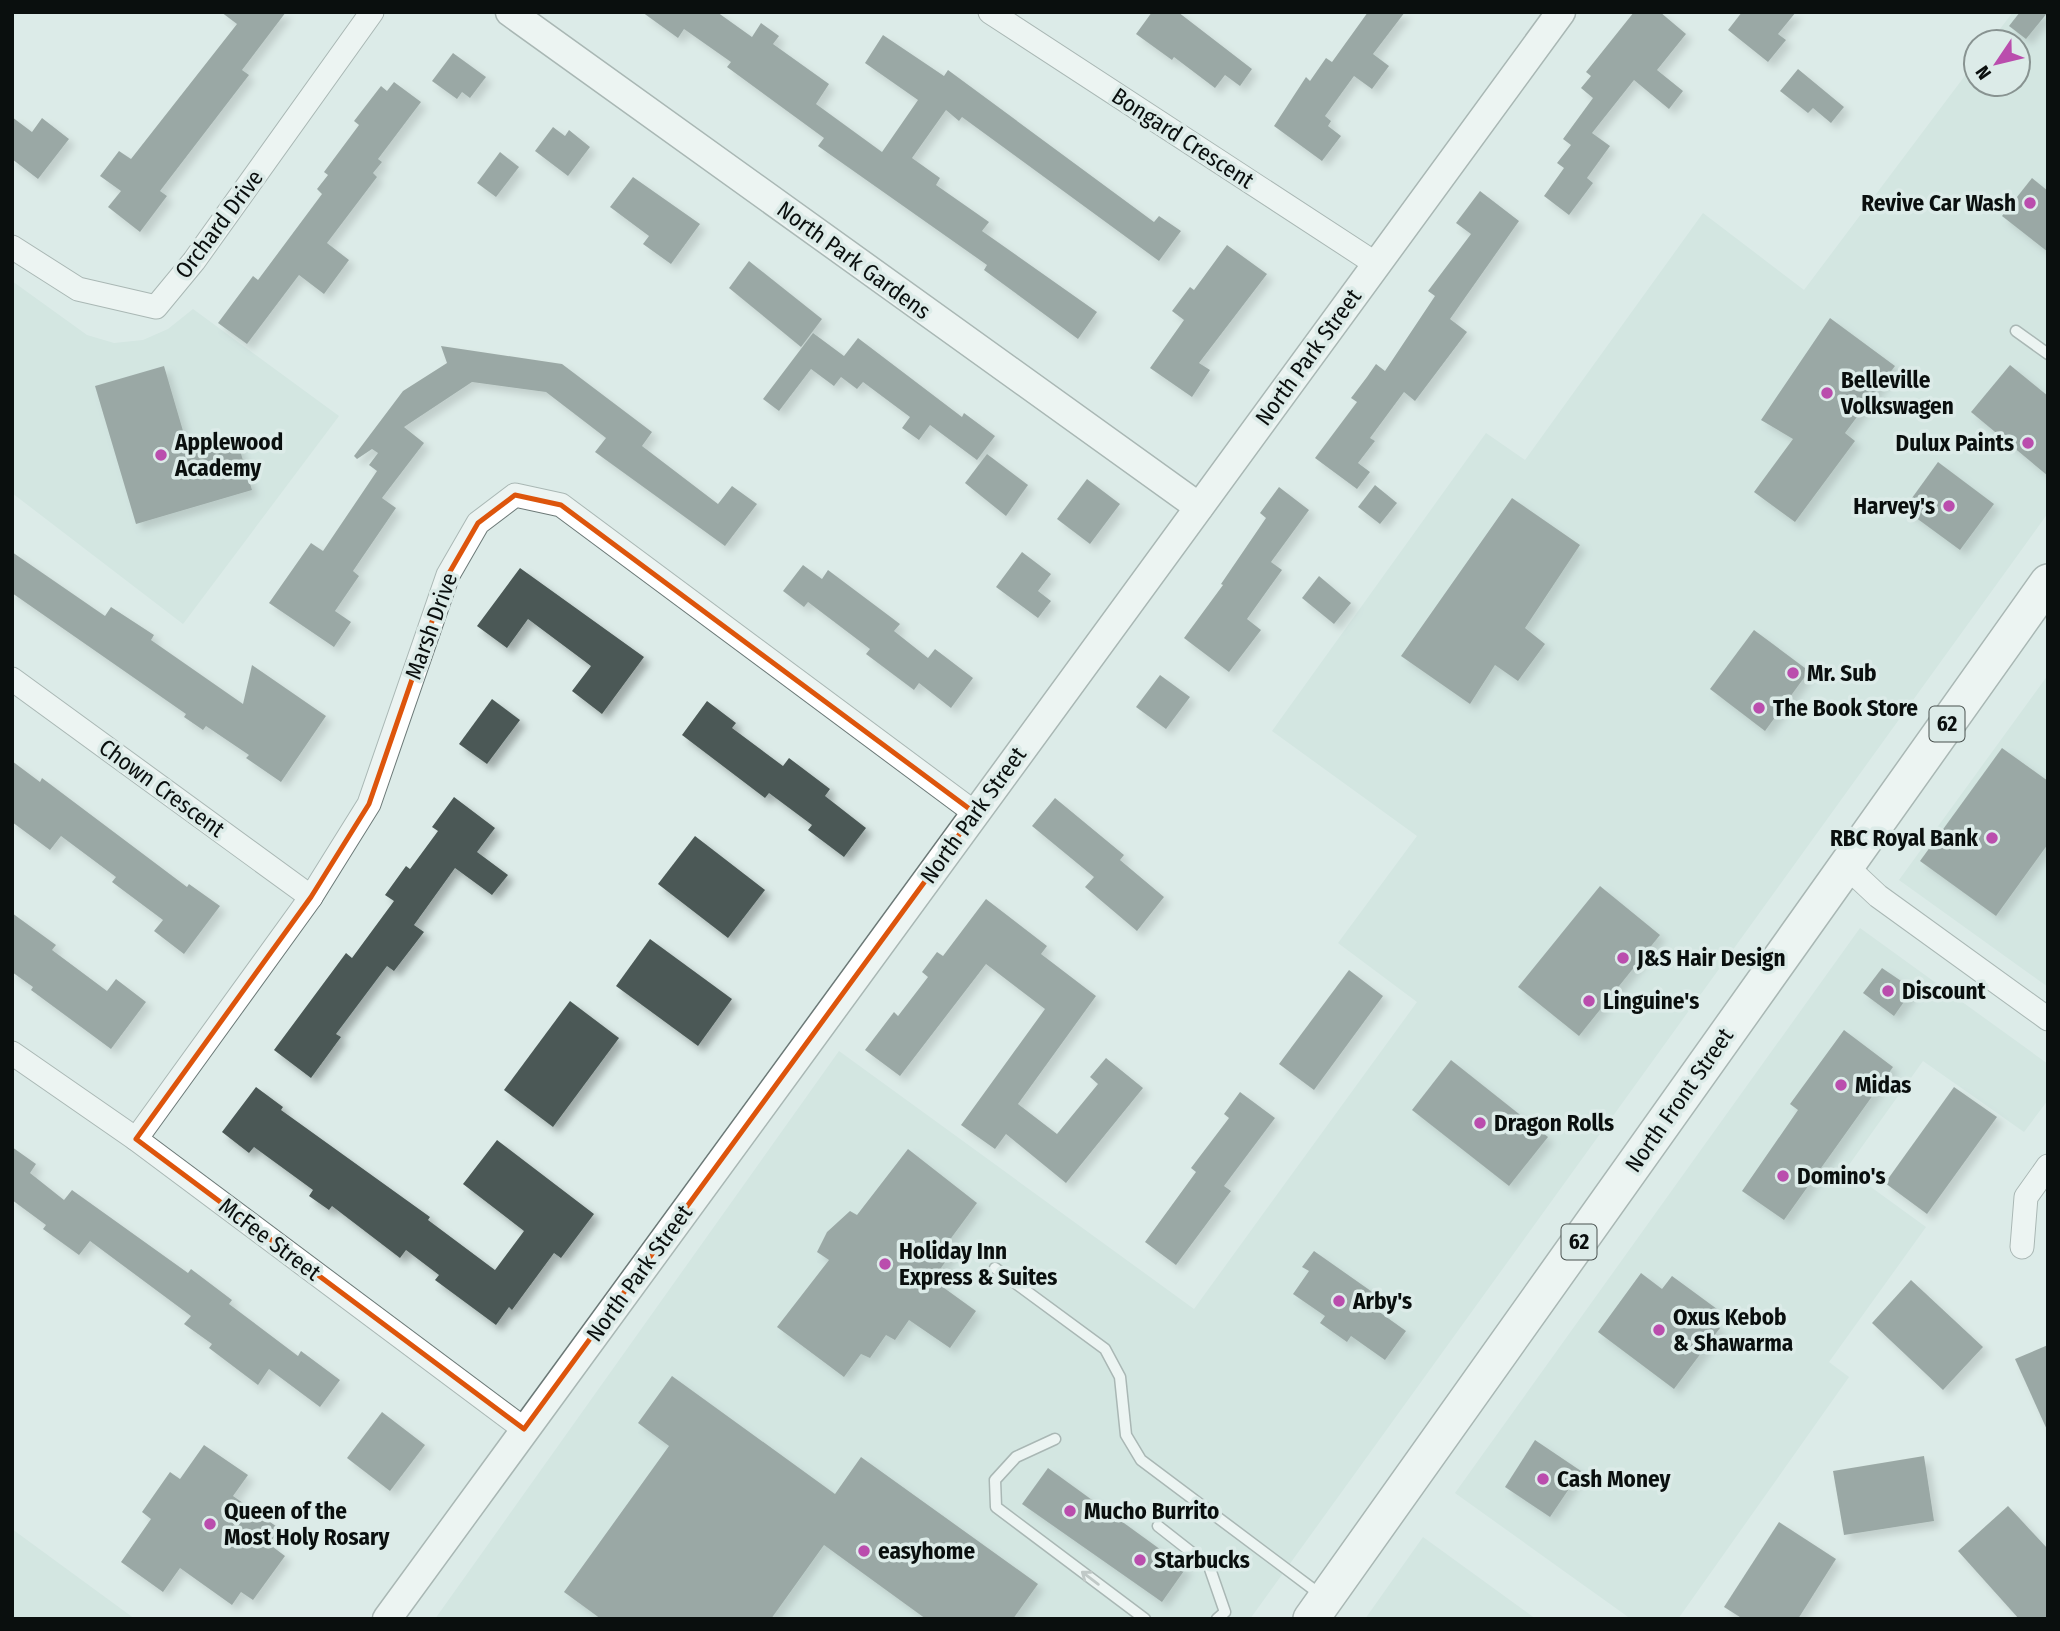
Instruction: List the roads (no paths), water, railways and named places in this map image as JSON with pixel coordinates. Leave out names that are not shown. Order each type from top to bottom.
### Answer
[{"type":"main road","name":"North Front Street","points":[[1318,1609],[2048,582]]},
{"type":"street","name":"Orchard Drive","points":[[12,247],[78,289],[156,307],[194,261],[373,12]]},
{"type":"street","name":"North Park Gardens","points":[[510,12],[1199,507]]},
{"type":"street","name":"Bongard Crescent","points":[[990,12],[1376,264]]},
{"type":"street","name":"North Park Street","points":[[387,1619],[1561,12]]},
{"type":"street","name":"Marsh Drive","points":[[136,1139],[311,897],[369,804],[447,575],[478,523],[515,495],[561,505],[975,813]]},
{"type":"street","name":"Chown Crescent","points":[[12,679],[311,897]]},
{"type":"street","points":[[1846,866],[1878,896],[2048,1019]]},
{"type":"street","name":"McFee Street","points":[[12,1053],[136,1139],[524,1429]]},
{"type":"street","points":[[2022,1247],[2026,1197],[2048,1166]]},
{"type":"lane","points":[[2016,331],[2048,354]]},
{"type":"lane","points":[[995,1268],[1105,1349],[1120,1377],[1126,1435],[1141,1460],[1318,1609]]},
{"type":"lane","points":[[1055,1439],[1016,1457],[995,1480],[996,1507],[1145,1619]]},
{"type":"lane","points":[[1158,1526],[1209,1566],[1225,1612],[1217,1619]]},
{"type":"place","name":"Revive Car Wash","points":[[2030,203]]},
{"type":"place","name":"Belleville Volkswagen","points":[[1827,393]]},
{"type":"place","name":"Dulux Paints","points":[[2028,443]]},
{"type":"place","name":"Applewood Academy","points":[[161,455]]},
{"type":"place","name":"Harvey's","points":[[1949,506]]},
{"type":"place","name":"Mr. Sub","points":[[1793,673]]},
{"type":"place","name":"The Book Store","points":[[1759,708]]},
{"type":"place","name":"RBC Royal Bank","points":[[1992,838]]},
{"type":"place","name":"J&S Hair Design","points":[[1623,958]]},
{"type":"place","name":"Discount","points":[[1888,991]]},
{"type":"place","name":"Linguine's","points":[[1589,1001]]},
{"type":"place","name":"Midas","points":[[1841,1085]]},
{"type":"place","name":"Dragon Rolls","points":[[1480,1123]]},
{"type":"place","name":"Domino's","points":[[1783,1176]]},
{"type":"place","name":"Holiday Inn Express & Suites","points":[[885,1264]]},
{"type":"place","name":"Arby's","points":[[1339,1301]]},
{"type":"place","name":"Oxus Kebob & Shawarma","points":[[1659,1330]]},
{"type":"place","name":"Cash Money","points":[[1543,1479]]},
{"type":"place","name":"Mucho Burrito","points":[[1070,1511]]},
{"type":"place","name":"Queen of the Most Holy Rosary","points":[[210,1524]]},
{"type":"place","name":"easyhome","points":[[864,1551]]},
{"type":"place","name":"Starbucks","points":[[1140,1560]]}]
